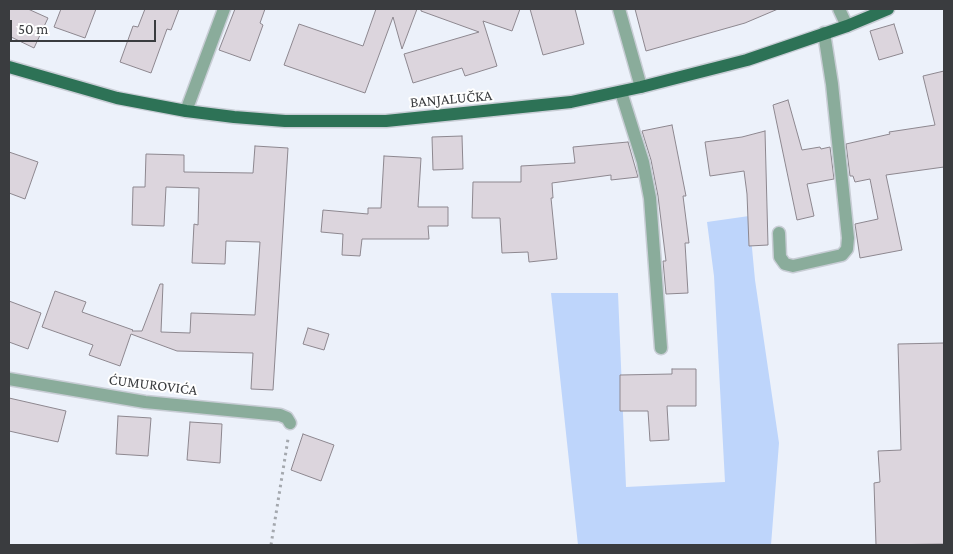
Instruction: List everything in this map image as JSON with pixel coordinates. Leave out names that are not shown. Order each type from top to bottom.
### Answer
[{"type":"main road","name":"BANJALUČKA","points":[[9,67],[116,98],[234,117],[285,121],[386,121],[571,102],[621,92],[747,60],[824,34],[888,9]]},
{"type":"street","points":[[186,110],[224,9]]},
{"type":"street","points":[[619,9],[641,87]]},
{"type":"street","points":[[839,9],[846,26]]},
{"type":"street","points":[[779,233],[780,257],[784,264],[793,266],[842,255],[847,248],[848,238],[832,84],[824,34]]},
{"type":"street","points":[[621,92],[643,162],[650,198],[661,348]]},
{"type":"street","name":"ĆUMUROVIĆA","points":[[9,379],[145,402],[280,415],[287,418],[290,423]]},
{"type":"path","points":[[271,545],[290,423]]},
{"type":"shaded area","points":[[749,216],[755,280],[779,443],[771,545],[578,545],[551,293],[618,293],[626,487],[725,482],[714,276],[707,222]]},
{"type":"building","points":[[9,9],[28,9],[48,18],[34,48],[9,36]]},
{"type":"building","points":[[61,9],[96,9],[85,38],[54,27]]},
{"type":"building","points":[[145,9],[179,9],[171,30],[167,29],[151,73],[120,62],[133,26],[138,27]]},
{"type":"building","points":[[235,9],[265,9],[260,23],[263,25],[250,61],[219,50]]},
{"type":"building","points":[[376,9],[417,9],[402,49],[393,17],[365,93],[284,65],[299,24],[363,46]]},
{"type":"building","points":[[421,9],[520,9],[512,31],[483,21],[497,66],[465,76],[462,68],[413,83],[404,54],[479,32],[421,11]]},
{"type":"building","points":[[530,9],[575,9],[584,44],[543,55]]},
{"type":"building","points":[[635,9],[778,9],[745,23],[646,51]]},
{"type":"building","points":[[894,24],[903,53],[879,60],[870,31]]},
{"type":"building","points":[[944,71],[944,167],[886,175],[902,250],[860,258],[855,224],[878,219],[870,179],[855,182],[853,176],[850,176],[846,144],[890,134],[889,132],[935,125],[923,76]]},
{"type":"building","points":[[788,100],[802,150],[830,147],[834,179],[807,184],[814,216],[797,220],[773,105]]},
{"type":"building","points":[[672,125],[686,196],[683,196],[689,243],[685,243],[688,293],[666,294],[663,261],[666,261],[658,196],[651,160],[642,131]]},
{"type":"building","points":[[765,131],[768,245],[749,246],[744,171],[710,176],[705,142],[742,137]]},
{"type":"building","points":[[462,136],[463,169],[433,170],[432,137]]},
{"type":"building","points":[[628,142],[638,177],[611,180],[611,175],[552,183],[553,198],[551,198],[557,259],[529,262],[528,252],[502,253],[500,218],[472,218],[473,182],[521,182],[521,166],[575,163],[573,147]]},
{"type":"building","points":[[255,146],[288,148],[273,390],[251,389],[253,353],[177,351],[131,334],[120,366],[89,355],[93,345],[42,327],[55,291],[86,302],[82,312],[132,331],[142,331],[160,284],[163,284],[161,332],[190,333],[191,313],[255,315],[260,242],[226,241],[225,264],[192,263],[194,224],[198,225],[199,188],[166,187],[164,226],[132,225],[133,187],[145,187],[146,154],[184,155],[184,172],[253,173]]},
{"type":"building","points":[[9,152],[38,162],[25,199],[9,193]]},
{"type":"building","points":[[384,156],[421,158],[418,207],[448,207],[448,226],[428,226],[429,239],[362,239],[360,256],[342,255],[343,234],[321,232],[323,210],[368,214],[368,208],[381,208]]},
{"type":"building","points":[[9,301],[41,313],[28,349],[9,342]]},
{"type":"building","points":[[308,328],[329,334],[324,350],[303,344]]},
{"type":"building","points":[[944,343],[944,544],[876,545],[874,483],[880,482],[878,451],[901,450],[898,344]]},
{"type":"building","points":[[672,369],[696,369],[696,406],[667,406],[669,440],[650,441],[648,411],[620,411],[620,375],[672,374]]},
{"type":"building","points":[[9,398],[66,411],[58,442],[9,431]]},
{"type":"building","points":[[118,416],[151,418],[148,456],[116,454]]},
{"type":"building","points":[[190,422],[222,424],[220,463],[187,460]]},
{"type":"building","points":[[303,434],[334,445],[321,481],[291,470]]}]
